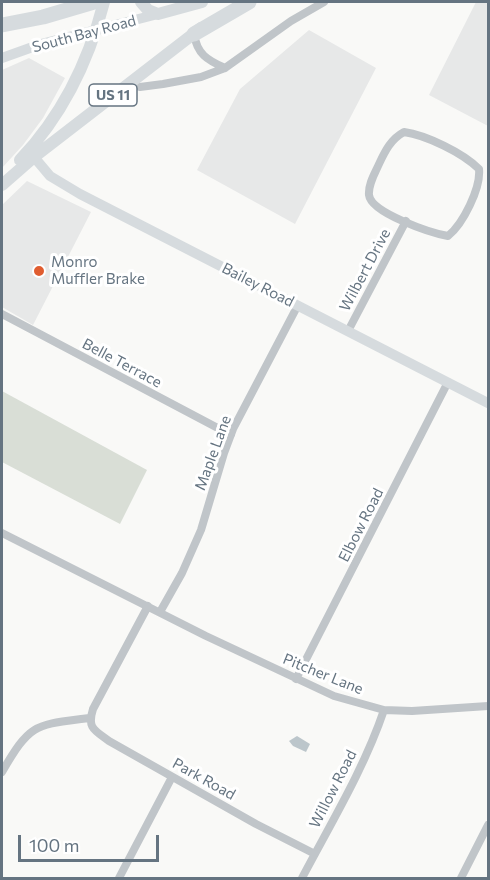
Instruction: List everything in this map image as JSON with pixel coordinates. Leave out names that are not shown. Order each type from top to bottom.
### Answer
[{"type":"highway","points":[[2,25],[43,17],[94,2]]},
{"type":"highway","points":[[194,34],[249,2]]},
{"type":"main road","name":"US 11","points":[[2,180],[39,140],[69,92],[97,29],[104,2]]},
{"type":"main road","points":[[141,2],[148,10],[158,14]]},
{"type":"main road","name":"South Bay Road","points":[[158,14],[202,2]]},
{"type":"main road","name":"US 11","points":[[2,185],[34,157],[235,2]]},
{"type":"main road","points":[[34,157],[39,140]]},
{"type":"street","points":[[129,83],[140,87],[163,84],[201,77],[225,68],[291,21],[324,2]]},
{"type":"street","name":"South Bay Road","points":[[2,58],[41,44],[158,14]]},
{"type":"street","points":[[194,34],[199,52],[207,60],[225,68]]},
{"type":"street","name":"Wilbert Drive","points":[[404,132],[417,134],[471,161],[479,169],[480,178],[469,205],[455,230],[448,236],[437,234],[406,221],[374,206],[369,194],[381,159],[395,137],[404,132]]},
{"type":"street","name":"Bailey Road","points":[[34,157],[50,176],[81,194],[489,403]]},
{"type":"street","name":"Wilbert Drive","points":[[348,331],[406,221]]},
{"type":"street","name":"Maple Lane","points":[[160,612],[182,573],[201,530],[231,435],[298,305]]},
{"type":"street","name":"Belle Terrace","points":[[2,314],[231,435]]},
{"type":"street","name":"Elbow Road","points":[[296,679],[448,382]]},
{"type":"street","points":[[2,533],[160,612]]},
{"type":"street","points":[[2,772],[16,746],[29,732],[41,725],[90,718],[148,606]]},
{"type":"street","name":"Pitcher Lane","points":[[160,612],[342,699],[384,710],[412,711],[489,706]]},
{"type":"street","name":"Willow Road","points":[[302,879],[362,763],[376,734],[384,710]]},
{"type":"street","name":"Park Road","points":[[90,718],[94,730],[109,741],[315,854]]},
{"type":"street","points":[[119,879],[172,777]]},
{"type":"street","points":[[461,879],[489,825]]},
{"type":"shaded area","points":[[476,2],[488,2],[488,126],[429,95]]},
{"type":"shaded area","points":[[309,30],[376,68],[295,224],[197,170],[240,89]]},
{"type":"shaded area","points":[[29,58],[65,78],[43,118],[2,168],[2,70]]},
{"type":"shaded area","points":[[27,181],[91,212],[33,325],[2,307],[2,205]]},
{"type":"shaded area","points":[[2,391],[147,470],[120,524],[2,462]]},
{"type":"shaded area","points":[[297,736],[310,744],[306,752],[293,746],[289,741]]},
{"type":"place","name":"Monro Muffler Brake","points":[[39,271]]}]
